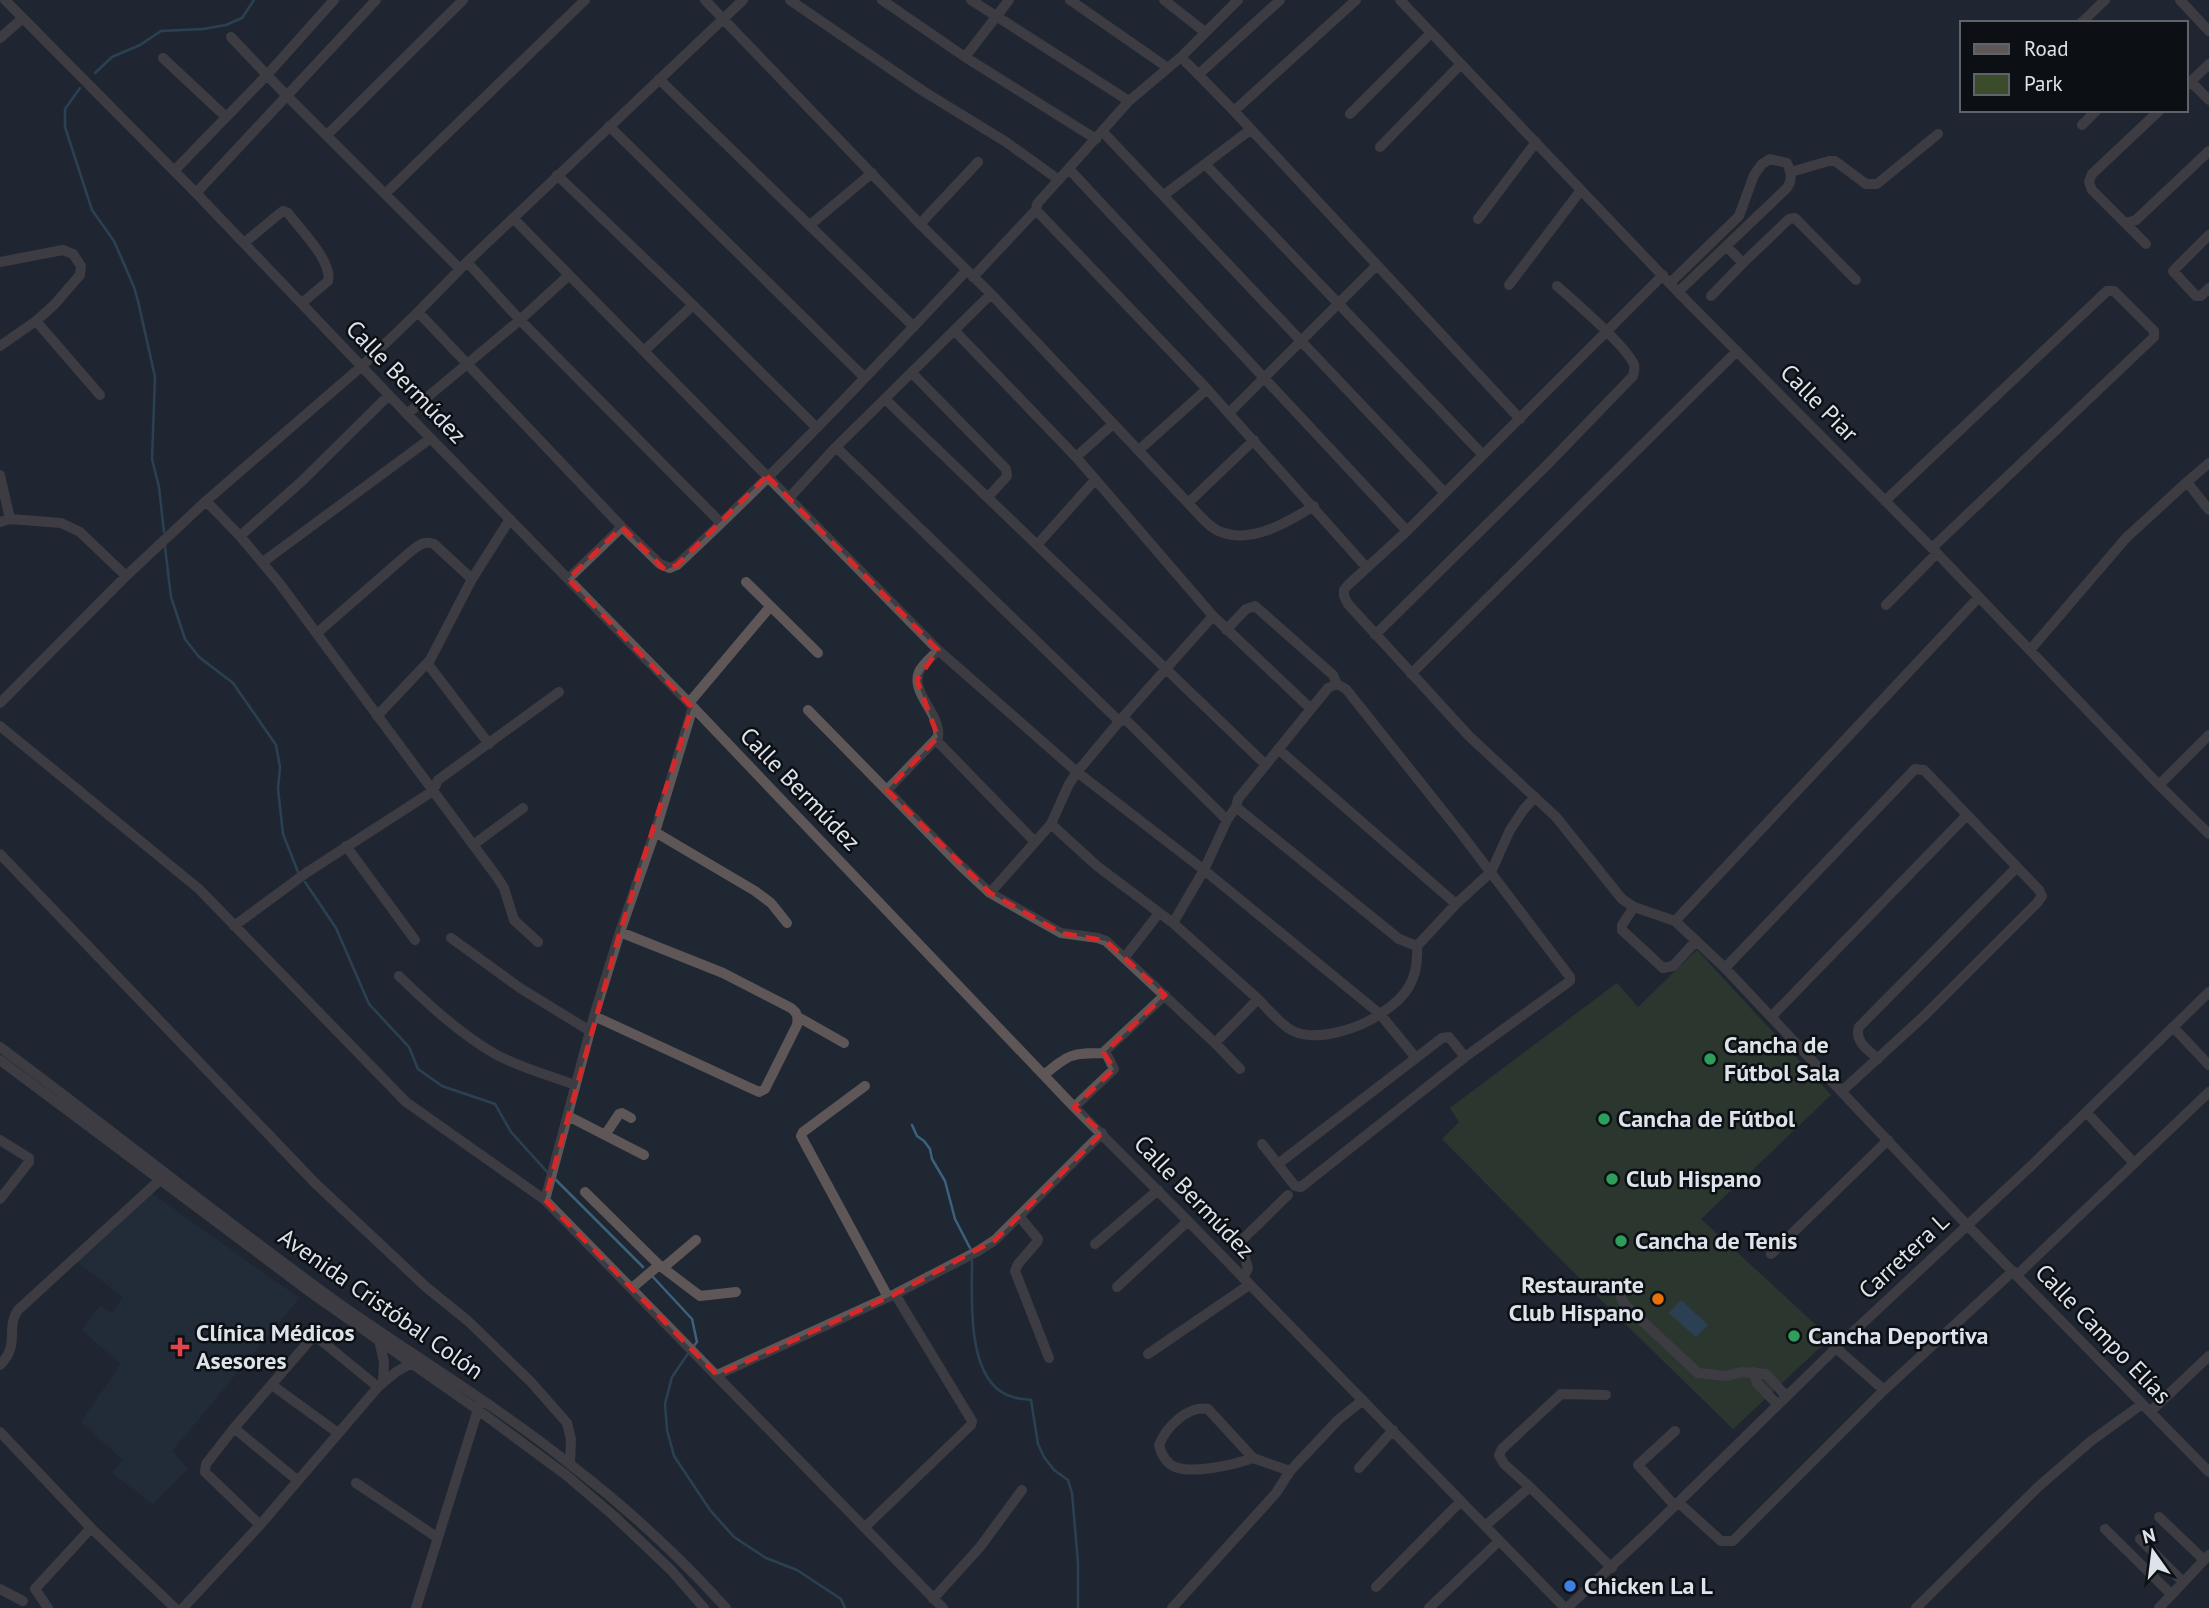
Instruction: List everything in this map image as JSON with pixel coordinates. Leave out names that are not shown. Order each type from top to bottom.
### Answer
[{"type":"street","name":"Calle Bermúdez","points":[[5,0],[197,193],[1074,1107],[1566,1608]]},
{"type":"street","points":[[174,171],[267,75],[334,0]]},
{"type":"street","points":[[197,193],[376,0]]},
{"type":"street","points":[[327,135],[463,0]]},
{"type":"street","points":[[385,194],[585,0]]},
{"type":"street","points":[[705,0],[1218,532],[1233,535],[1270,530],[1314,506]]},
{"type":"street","points":[[0,703],[125,576],[206,501],[362,366],[557,175],[743,0]]},
{"type":"street","points":[[790,0],[923,90],[1006,142],[1059,180]]},
{"type":"street","points":[[881,0],[965,57],[1099,135],[1164,195],[1445,493]]},
{"type":"street","points":[[971,0],[1129,101]]},
{"type":"street","points":[[965,57],[1009,0]]},
{"type":"street","points":[[1070,0],[1168,68]]},
{"type":"street","points":[[1164,0],[1205,32]]},
{"type":"street","points":[[418,312],[622,527],[660,564],[670,568],[677,565],[722,523],[914,327],[1035,210],[1037,204],[1129,101],[1181,57],[1238,0]]},
{"type":"street","points":[[1199,74],[1280,0]]},
{"type":"street","points":[[1234,111],[1356,0]]},
{"type":"street","name":"Calle Piar","points":[[1400,0],[1678,292],[2209,834]]},
{"type":"street","points":[[2083,21],[2105,0]]},
{"type":"street","points":[[2180,0],[2190,20],[2209,31]]},
{"type":"street","points":[[0,38],[23,18]]},
{"type":"street","points":[[1350,114],[1431,33]]},
{"type":"street","points":[[232,37],[385,194],[520,320],[722,523]]},
{"type":"street","points":[[1181,57],[1520,419]]},
{"type":"street","points":[[163,58],[226,117]]},
{"type":"street","points":[[1380,147],[1461,64]]},
{"type":"street","points":[[2209,64],[2189,84],[2209,100]]},
{"type":"street","points":[[659,79],[914,327]]},
{"type":"street","points":[[2082,125],[2095,112]]},
{"type":"street","points":[[2146,244],[2089,185],[2090,177],[2159,112]]},
{"type":"street","points":[[609,126],[865,378]]},
{"type":"street","points":[[1164,195],[1250,130]]},
{"type":"street","points":[[1791,172],[1835,161],[1866,184],[1877,184],[1938,134]]},
{"type":"street","points":[[1478,219],[1536,142]]},
{"type":"street","points":[[2126,223],[2136,220],[2209,151]]},
{"type":"street","points":[[1678,292],[1787,188],[1791,172],[1787,163],[1770,159],[1762,164],[1754,175],[1739,216],[1606,331],[1407,531],[1344,590],[1348,604],[1375,635],[1469,736],[1556,817],[1622,899],[1634,907],[1675,921],[1979,597]]},
{"type":"street","points":[[920,224],[978,162]]},
{"type":"street","points":[[1205,164],[1483,455]]},
{"type":"street","points":[[1069,169],[1407,531]]},
{"type":"street","points":[[810,225],[872,173]]},
{"type":"street","points":[[557,175],[817,428]]},
{"type":"street","points":[[1509,285],[1581,190]]},
{"type":"street","points":[[1035,210],[1229,413],[1367,568]]},
{"type":"street","points":[[244,243],[279,214],[284,211],[288,213],[324,261],[330,276],[328,281],[302,303]]},
{"type":"street","points":[[513,218],[937,650],[1077,772],[1204,870],[1380,1014],[1416,1058]]},
{"type":"street","points":[[1711,296],[1789,219],[1795,218],[1856,280]]},
{"type":"street","points":[[2209,235],[2173,271],[2196,296],[2201,296],[2209,288]]},
{"type":"street","points":[[1726,246],[1742,263]]},
{"type":"street","points":[[0,261],[63,250],[78,258],[81,266],[80,275],[54,305],[0,346]]},
{"type":"street","points":[[1229,413],[1376,266]]},
{"type":"street","points":[[407,414],[520,320],[569,275]]},
{"type":"street","points":[[1375,635],[1631,379],[1633,362],[1606,331],[1557,286]]},
{"type":"street","points":[[1885,501],[2107,291],[2114,291],[2154,331],[2154,337],[1934,551],[1886,605]]},
{"type":"street","points":[[789,498],[836,447],[991,295]]},
{"type":"street","points":[[644,351],[692,305]]},
{"type":"street","points":[[36,321],[100,395]]},
{"type":"street","points":[[954,330],[1076,457],[1213,616],[1311,709]]},
{"type":"street","points":[[1411,674],[1737,351]]},
{"type":"street","points":[[912,373],[1006,469],[1007,476],[988,497]]},
{"type":"street","points":[[1139,450],[1206,389]]},
{"type":"street","points":[[240,536],[301,482],[389,395]]},
{"type":"street","points":[[885,399],[1266,765]]},
{"type":"street","points":[[1076,457],[1113,424]]},
{"type":"street","points":[[262,562],[431,438]]},
{"type":"street","points":[[1188,503],[1254,440]]},
{"type":"street","points":[[836,447],[1227,820]]},
{"type":"street","points":[[2030,650],[2126,538],[2209,463]]},
{"type":"street","points":[[0,475],[5,521],[61,523],[80,532],[125,576]]},
{"type":"street","points":[[1037,545],[1094,481]]},
{"type":"street","points":[[2187,482],[2209,510]]},
{"type":"street","points":[[206,501],[262,562],[317,633],[504,887],[514,920],[538,942]]},
{"type":"street","points":[[377,716],[427,663],[472,579],[510,519]]},
{"type":"street","points":[[568,579],[622,527]]},
{"type":"street","points":[[317,633],[410,552],[424,543],[434,544],[472,579]]},
{"type":"street","points":[[746,582],[818,653]]},
{"type":"street","points":[[1226,629],[1246,609],[1255,606],[1333,675],[1491,872],[1571,979],[1465,1057],[1301,1188],[1295,1186],[1262,1144]]},
{"type":"street","points":[[545,1200],[594,1016],[654,832],[691,705],[770,607]]},
{"type":"street","points":[[990,893],[1051,824],[1077,772],[1213,616]]},
{"type":"street","points":[[887,790],[936,740],[939,733],[939,726],[917,680],[921,669],[937,650]]},
{"type":"street","points":[[427,663],[489,744]]},
{"type":"street","points":[[1173,923],[1204,870],[1238,799],[1328,688],[1338,684]]},
{"type":"street","points":[[234,926],[306,873],[433,791],[438,780],[559,692]]},
{"type":"street","points":[[808,710],[990,893],[1062,933],[1106,941],[1240,1069]]},
{"type":"street","points":[[0,726],[199,890],[406,1102],[545,1200],[943,1608]]},
{"type":"street","points":[[2159,785],[2209,735]]},
{"type":"street","points":[[936,740],[1035,842]]},
{"type":"street","points":[[1278,749],[1455,904]]},
{"type":"street","points":[[1725,968],[1912,771],[1918,769],[1924,771],[2040,891],[2041,897],[1924,1016],[1842,1091]]},
{"type":"street","points":[[1051,824],[1097,866],[1173,923],[1288,1028],[1299,1034],[1312,1035],[1357,1028],[1395,1005],[1407,992],[1416,963],[1417,946],[1455,904],[1491,872],[1510,830],[1535,797]]},
{"type":"street","points":[[1236,807],[1399,939],[1417,946]]},
{"type":"street","points":[[473,845],[523,808]]},
{"type":"street","points":[[1772,1016],[1966,816]]},
{"type":"street","points":[[654,832],[755,891],[771,903],[788,923]]},
{"type":"street","points":[[346,846],[415,940]]},
{"type":"street","points":[[0,853],[315,1183],[426,1287],[468,1321],[531,1382],[567,1423],[571,1439],[570,1464]]},
{"type":"street","points":[[1878,1059],[1858,1038],[1859,1027],[2017,868]]},
{"type":"street","points":[[1634,907],[1622,925],[1622,930],[1662,968],[1674,965],[1696,941]]},
{"type":"street","points":[[1125,957],[1159,913]]},
{"type":"street","name":"Calle Campo Elías","points":[[1675,921],[1772,1016],[1967,1225],[2209,1472]]},
{"type":"street","points":[[594,1016],[759,1092],[765,1089],[797,1025],[798,1017],[791,1008],[723,973],[620,932]]},
{"type":"street","points":[[451,938],[520,988],[590,1031]]},
{"type":"street","points":[[399,976],[443,1017],[496,1055],[575,1085]]},
{"type":"street","name":"Carretera L","points":[[1566,1608],[1612,1567],[1786,1395],[2209,992]]},
{"type":"street","points":[[1044,1075],[1067,1056],[1076,1053],[1105,1053],[1165,995]]},
{"type":"street","points":[[1215,1043],[1258,999]]},
{"type":"street","points":[[798,1017],[844,1043]]},
{"type":"street","points":[[2173,1027],[2209,1065]]},
{"type":"street","points":[[1278,1164],[1445,1036],[1449,1037],[1465,1057]]},
{"type":"street","name":"Avenida Cristóbal Colón","points":[[0,1047],[162,1177],[410,1364],[570,1464],[622,1506],[687,1565],[726,1608]]},
{"type":"street","points":[[1074,1107],[1113,1071],[1115,1067],[1105,1053]]},
{"type":"street","name":"Avenida Cristóbal Colón","points":[[0,1060],[479,1405],[614,1516],[671,1570],[704,1608]]},
{"type":"street","points":[[865,1086],[801,1136],[892,1295],[972,1421],[971,1425],[865,1527]]},
{"type":"street","points":[[1675,1431],[1638,1465],[1677,1504],[1721,1541],[1733,1541],[1884,1390],[2015,1273],[2209,1092]]},
{"type":"street","points":[[2086,1112],[2134,1163]]},
{"type":"street","points":[[605,1135],[619,1114],[631,1118]]},
{"type":"street","points":[[568,1116],[644,1155]]},
{"type":"street","points":[[717,1375],[892,1295],[978,1251],[995,1240],[1101,1133]]},
{"type":"street","points":[[0,1140],[29,1158],[30,1162],[0,1199]]},
{"type":"street","points":[[1770,1254],[1888,1140]]},
{"type":"street","points":[[0,1365],[11,1350],[14,1335],[12,1325],[18,1310],[162,1177]]},
{"type":"street","points":[[1095,1244],[1158,1190]]},
{"type":"street","points":[[585,1192],[661,1266],[701,1296],[736,1292]]},
{"type":"street","points":[[1148,1354],[1246,1281],[1248,1268],[1242,1240],[1288,1195]]},
{"type":"street","points":[[1019,1216],[1037,1236],[1037,1242],[1018,1264],[1015,1272],[1049,1358]]},
{"type":"street","points":[[1117,1287],[1188,1221]]},
{"type":"street","points":[[1010,1225],[1019,1232],[1032,1230]]},
{"type":"street","points":[[632,1288],[696,1240]]},
{"type":"street","points":[[1616,1287],[1625,1305],[1698,1373],[1727,1376],[1741,1372],[1766,1374],[1786,1395]]},
{"type":"street","points":[[260,1525],[205,1472],[206,1464],[234,1428],[314,1337],[380,1385]]},
{"type":"street","points":[[379,1340],[384,1362],[380,1385]]},
{"type":"street","points":[[1836,1348],[1884,1390]]},
{"type":"street","points":[[1916,1608],[2038,1487],[2091,1441],[2146,1408],[2209,1356]]},
{"type":"street","points":[[183,1608],[260,1525],[380,1385],[410,1364]]},
{"type":"street","points":[[1753,1372],[1757,1383],[1777,1404]]},
{"type":"street","points":[[272,1385],[338,1433]]},
{"type":"street","points":[[1606,1395],[1561,1394],[1502,1449],[1500,1455],[1504,1464],[1612,1567]]},
{"type":"street","points":[[1172,1608],[1276,1493],[1290,1471],[1338,1420],[1363,1400]]},
{"type":"street","points":[[416,1608],[479,1405]]},
{"type":"street","points":[[1253,1458],[1222,1468],[1177,1468],[1169,1464],[1159,1444],[1177,1420],[1193,1410],[1203,1408],[1213,1412],[1253,1458],[1290,1471]]},
{"type":"street","points":[[234,1428],[298,1480]]},
{"type":"street","points":[[1359,1468],[1393,1430]]},
{"type":"street","points":[[0,1432],[91,1528],[175,1608]]},
{"type":"street","points":[[356,1483],[438,1538]]},
{"type":"street","points":[[1485,1526],[1530,1487]]},
{"type":"street","points":[[933,1599],[980,1547],[1022,1490]]},
{"type":"street","points":[[1376,1587],[1461,1501]]},
{"type":"street","points":[[2159,1517],[2207,1558],[2159,1608]]},
{"type":"street","points":[[0,1589],[20,1605],[91,1528]]},
{"type":"street","points":[[2105,1529],[2171,1594]]},
{"type":"street","points":[[2140,1539],[2183,1582]]},
{"type":"street","points":[[1429,1608],[1499,1541]]},
{"type":"street","points":[[35,1590],[48,1608]]},
{"type":"highlighted area","points":[[767,476],[938,650],[917,680],[938,737],[887,790],[990,893],[1061,933],[1106,941],[1165,995],[1104,1053],[1114,1069],[1074,1107],[1102,1133],[995,1240],[895,1294],[717,1375],[545,1200],[620,932],[692,707],[568,579],[622,527],[665,570],[677,565]]},
{"type":"shaded area","name":"Clínica Médicos Asesores","points":[[148,1191],[299,1298],[172,1451],[188,1469],[153,1504],[112,1473],[123,1460],[81,1422],[121,1364],[82,1330],[100,1306],[112,1313],[123,1297],[76,1261]]},
{"type":"green space","name":"Club Hispano","points":[[1697,950],[1831,1095],[1701,1219],[1830,1338],[1733,1429],[1442,1139],[1459,1122],[1450,1108],[1617,983],[1638,1007]]},
{"type":"water","points":[[1681,1300],[1708,1325],[1696,1337],[1669,1313]]},
{"type":"waterway","points":[[95,73],[112,57],[140,45],[161,31],[203,29],[226,25],[242,18],[254,0]]},
{"type":"waterway","points":[[80,88],[65,109],[65,127],[92,210],[114,241],[138,301],[155,377],[152,459],[159,487],[164,532]]},
{"type":"waterway","points":[[165,547],[171,597],[185,639],[199,657],[233,683],[276,745],[280,767],[278,789],[283,834],[298,872]]},
{"type":"waterway","points":[[305,882],[336,928],[369,1004],[409,1047],[418,1069],[442,1086],[495,1104],[511,1132],[549,1174]]},
{"type":"waterway","points":[[912,1125],[917,1136],[930,1149],[932,1159],[945,1181],[955,1219],[970,1248]]},
{"type":"waterway","points":[[554,1178],[643,1267]]},
{"type":"waterway","points":[[972,1261],[972,1312],[982,1366],[989,1380],[1000,1391],[1011,1397],[1031,1400],[1038,1444],[1054,1470],[1068,1480],[1072,1493],[1078,1563],[1078,1608]]},
{"type":"waterway","points":[[653,1277],[692,1319],[697,1342],[693,1347]]},
{"type":"waterway","points":[[689,1352],[672,1377],[665,1404],[667,1430],[674,1456],[710,1510],[734,1537],[766,1558],[797,1570],[841,1599],[845,1608]]},
{"type":"place","name":"Cancha de Fútbol Sala","points":[[1710,1059]]},
{"type":"place","name":"Cancha de Fútbol","points":[[1604,1119]]},
{"type":"place","name":"Club Hispano","points":[[1612,1179]]},
{"type":"place","name":"Cancha de Tenis","points":[[1621,1241]]},
{"type":"place","name":"Restaurante Club Hispano","points":[[1658,1299]]},
{"type":"place","name":"Cancha Deportiva","points":[[1794,1336]]},
{"type":"place","name":"Clínica Médicos Asesores","points":[[180,1347]]},
{"type":"place","name":"Chicken La L","points":[[1570,1586]]}]
